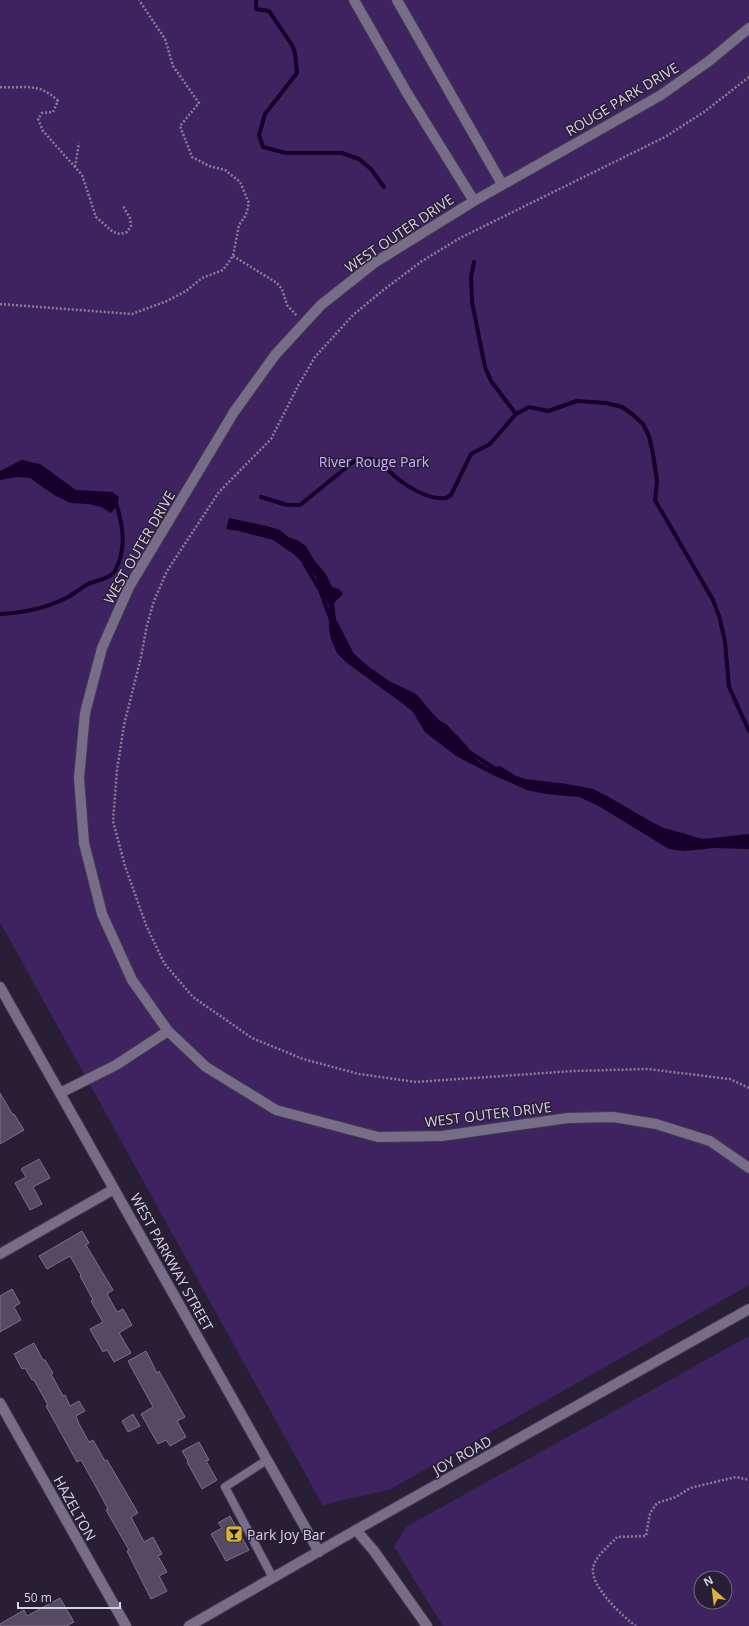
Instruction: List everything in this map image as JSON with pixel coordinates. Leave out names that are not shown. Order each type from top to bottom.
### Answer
[{"type":"main road","name":"WEST OUTER DRIVE","points":[[354,0],[407,93],[474,200]]},
{"type":"main road","points":[[397,0],[502,184]]},
{"type":"main road","name":"ROUGE PARK DRIVE","points":[[502,184],[661,95],[709,61],[749,28]]},
{"type":"main road","name":"WEST OUTER DRIVE","points":[[502,184],[374,263],[321,305],[275,355],[234,412],[129,587],[102,648],[85,713],[79,778],[84,843],[102,914],[132,980],[168,1031],[206,1067],[276,1110],[378,1137],[442,1136],[568,1118],[613,1117],[656,1124],[710,1141],[749,1168]]},
{"type":"main road","name":"WEST PARKWAY STREET","points":[[0,986],[319,1552]]},
{"type":"main road","points":[[60,1093],[116,1065],[168,1031]]},
{"type":"main road","points":[[0,1254],[114,1189]]},
{"type":"main road","name":"JOY ROAD","points":[[191,1626],[356,1530],[749,1309]]},
{"type":"main road","name":"HAZELTON","points":[[0,1403],[126,1626]]},
{"type":"main road","points":[[356,1530],[374,1551],[428,1626]]},
{"type":"lane","points":[[267,1460],[225,1487],[273,1578]]},
{"type":"path","points":[[0,304],[132,314],[167,301],[186,291],[202,278],[223,270],[233,256],[239,225],[246,215],[249,203],[240,182],[225,170],[209,166],[192,157],[180,126],[199,103],[173,66],[165,39],[139,0]]},
{"type":"path","points":[[749,77],[704,112],[665,137],[460,238],[422,261],[353,315],[315,357],[298,386],[271,439],[219,492],[167,571],[154,601],[147,625],[141,657],[124,725],[117,770],[113,821],[125,866],[146,925],[164,963],[193,997],[252,1038],[303,1059],[359,1074],[416,1082],[573,1071],[647,1069],[730,1079],[749,1088]]},
{"type":"path","points":[[0,87],[30,86],[51,94],[58,101],[53,112],[42,113],[38,119],[43,131],[82,175],[96,218],[113,232],[120,234],[127,232],[131,226],[130,218],[122,206]]},
{"type":"path","points":[[75,167],[79,144]]},
{"type":"path","points":[[233,256],[277,283],[282,289],[287,305],[304,323]]},
{"type":"path","points":[[636,1626],[627,1620],[609,1602],[598,1586],[593,1568],[597,1559],[617,1537],[646,1536],[650,1513],[657,1503],[676,1497],[690,1488],[736,1477],[749,1480]]},
{"type":"green space","name":"River Rouge Park","points":[[0,0],[749,0],[749,1285],[389,1490],[334,1502],[323,1506],[0,922]]},
{"type":"green space","points":[[749,1336],[749,1626],[443,1626],[394,1547],[406,1527]]},
{"type":"shaded area","points":[[22,460],[40,464],[76,490],[112,492],[119,497],[117,506],[111,513],[101,507],[89,504],[70,503],[54,495],[30,478],[17,477],[0,480],[0,471]]},
{"type":"shaded area","points":[[229,518],[280,530],[288,537],[297,540],[306,546],[314,560],[326,574],[332,587],[339,589],[343,594],[334,603],[336,619],[354,654],[389,681],[414,693],[420,698],[439,720],[447,725],[467,746],[475,759],[487,767],[492,768],[500,766],[516,776],[526,779],[593,789],[664,828],[703,839],[749,834],[749,849],[714,848],[684,851],[669,849],[597,805],[579,797],[546,794],[527,790],[456,756],[425,732],[413,712],[347,663],[337,653],[331,639],[329,628],[329,606],[315,576],[295,555],[273,540],[226,529]]},
{"type":"building","points":[[0,1093],[24,1130],[0,1144]]},
{"type":"building","points":[[39,1159],[50,1178],[33,1187],[42,1204],[30,1210],[15,1183],[26,1177],[21,1169]]},
{"type":"building","points":[[82,1231],[89,1243],[86,1245],[113,1290],[107,1294],[117,1312],[123,1309],[132,1325],[119,1333],[131,1353],[114,1362],[107,1350],[103,1352],[90,1329],[103,1322],[91,1301],[93,1300],[80,1276],[81,1275],[70,1256],[47,1269],[39,1256]]},
{"type":"building","points":[[12,1289],[20,1303],[14,1307],[21,1320],[0,1332],[0,1296]]},
{"type":"building","points":[[34,1343],[43,1360],[45,1360],[53,1373],[51,1374],[63,1396],[65,1395],[70,1406],[79,1401],[85,1411],[76,1416],[79,1424],[89,1442],[93,1440],[105,1461],[107,1460],[138,1513],[131,1517],[144,1542],[153,1537],[162,1554],[158,1556],[167,1572],[159,1576],[167,1591],[151,1599],[127,1551],[129,1550],[106,1510],[108,1509],[81,1460],[77,1462],[46,1406],[48,1405],[34,1380],[32,1380],[25,1368],[22,1369],[14,1354]]},
{"type":"building","points":[[146,1351],[157,1373],[159,1371],[185,1417],[177,1421],[186,1437],[170,1446],[166,1440],[158,1444],[141,1414],[153,1407],[128,1361]]},
{"type":"building","points":[[133,1414],[140,1426],[128,1432],[122,1421]]},
{"type":"building","points":[[199,1442],[209,1460],[206,1461],[217,1480],[202,1489],[182,1451]]},
{"type":"building","points":[[230,1516],[249,1550],[226,1561],[211,1534],[222,1528],[218,1523]]},
{"type":"building","points":[[60,1598],[74,1622],[66,1626],[0,1626],[0,1624],[24,1610],[27,1616]]},
{"type":"waterway","points":[[256,0],[256,9],[269,11],[292,45],[295,53],[297,73],[265,114],[259,135],[263,147],[286,153],[342,153],[359,159],[371,169],[384,187]]},
{"type":"waterway","points":[[474,262],[471,277],[472,302],[485,367],[491,381],[516,414]]},
{"type":"waterway","points":[[261,497],[287,505],[300,505],[353,462],[361,459],[367,459],[383,465],[398,479],[414,489],[433,497],[446,498],[451,495],[471,454],[490,444],[516,414],[529,407],[548,411],[577,401],[606,403],[622,407],[643,424],[649,436],[657,481],[655,500],[713,600],[720,619],[725,642],[729,687],[749,731]]},
{"type":"waterway","points":[[0,614],[26,611],[52,604],[68,597],[88,584],[107,578],[113,574],[119,563],[123,537],[116,503]]},
{"type":"waterway","points":[[304,563],[320,590],[331,620]]},
{"type":"waterway","points":[[469,752],[497,770]]},
{"type":"place","name":"Park Joy Bar","points":[[234,1534]]}]
